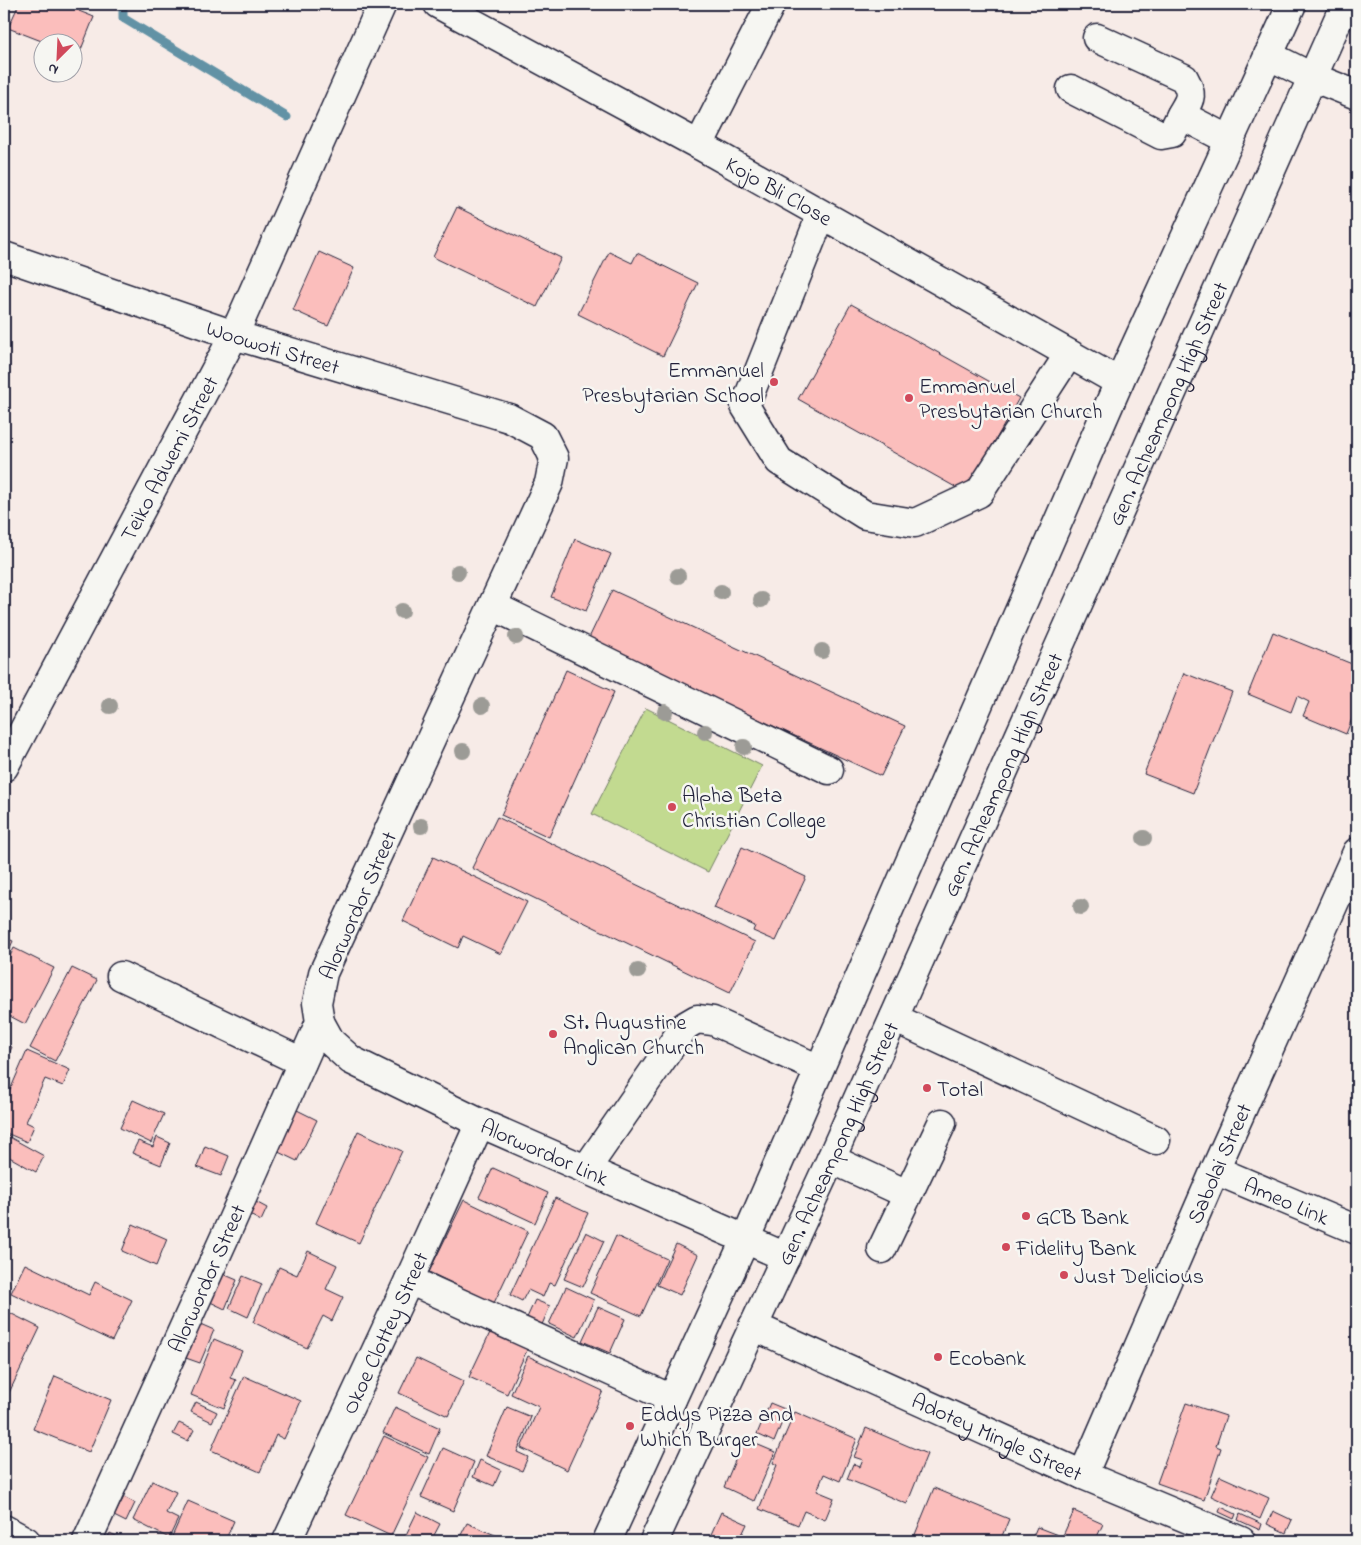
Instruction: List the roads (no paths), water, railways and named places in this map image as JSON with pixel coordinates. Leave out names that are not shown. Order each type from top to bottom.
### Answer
[{"type":"street","name":"Teiko Aduemi Street","points":[[4,767],[234,335],[382,4]]},
{"type":"street","name":"Kojo Bli Close","points":[[438,4],[699,145],[1119,382]]},
{"type":"street","points":[[699,145],[771,4]]},
{"type":"street","name":"Gen. Acheampong High Street","points":[[607,1541],[745,1240],[1119,382],[1292,4]]},
{"type":"street","name":"Gen. Acheampong High Street","points":[[654,1541],[831,1159],[1345,4]]},
{"type":"street","points":[[1071,89],[1160,135],[1172,134],[1191,98],[1191,90],[1184,78],[1097,38]]},
{"type":"street","points":[[1268,55],[1312,77],[1357,95]]},
{"type":"street","points":[[1181,115],[1229,140]]},
{"type":"street","points":[[821,215],[744,406],[778,462],[865,515],[915,523],[979,493],[1069,354]]},
{"type":"street","name":"Woowoti Street","points":[[4,256],[234,335],[509,418],[543,436]]},
{"type":"street","name":"Alorwordor Street","points":[[87,1541],[320,1022],[317,1003],[324,973],[550,483],[554,458],[543,436]]},
{"type":"street","points":[[493,606],[829,770]]},
{"type":"street","name":"Sabolai Street","points":[[1083,1475],[1215,1170],[1357,852]]},
{"type":"street","points":[[121,976],[302,1062]]},
{"type":"street","points":[[894,1018],[1156,1140]]},
{"type":"street","points":[[586,1169],[685,1026],[698,1019],[713,1021],[819,1069]]},
{"type":"street","name":"Alorwordor Link","points":[[320,1022],[331,1042],[351,1060],[480,1123],[786,1258]]},
{"type":"street","name":"Okoe Clottey Street","points":[[287,1541],[480,1123]]},
{"type":"street","points":[[882,1249],[942,1123]]},
{"type":"street","points":[[831,1159],[907,1194]]},
{"type":"street","name":"Ameo Link","points":[[1215,1170],[1357,1230]]},
{"type":"street","points":[[409,1280],[672,1399]]},
{"type":"street","name":"Adotey Mingle Street","points":[[753,1326],[1083,1475],[1241,1541]]},
{"type":"street","points":[[4,1530],[26,1541]]},
{"type":"waterway","points":[[123,4],[123,18],[287,117]]},
{"type":"place","name":"Emmanuel Presbytarian School","points":[[774,382]]},
{"type":"place","name":"Emmanuel Presbytarian Church","points":[[909,398]]},
{"type":"place","name":"Alpha Beta Christian College","points":[[672,807]]},
{"type":"place","name":"St. Augustine Anglican Church","points":[[553,1034]]},
{"type":"place","name":"Total","points":[[927,1088]]},
{"type":"place","name":"GCB Bank","points":[[1026,1216]]},
{"type":"place","name":"Fidelity Bank","points":[[1006,1247]]},
{"type":"place","name":"Just Delicious","points":[[1064,1275]]},
{"type":"place","name":"Ecobank","points":[[938,1357]]},
{"type":"place","name":"Eddys Pizza and Which Burger","points":[[630,1426]]}]
